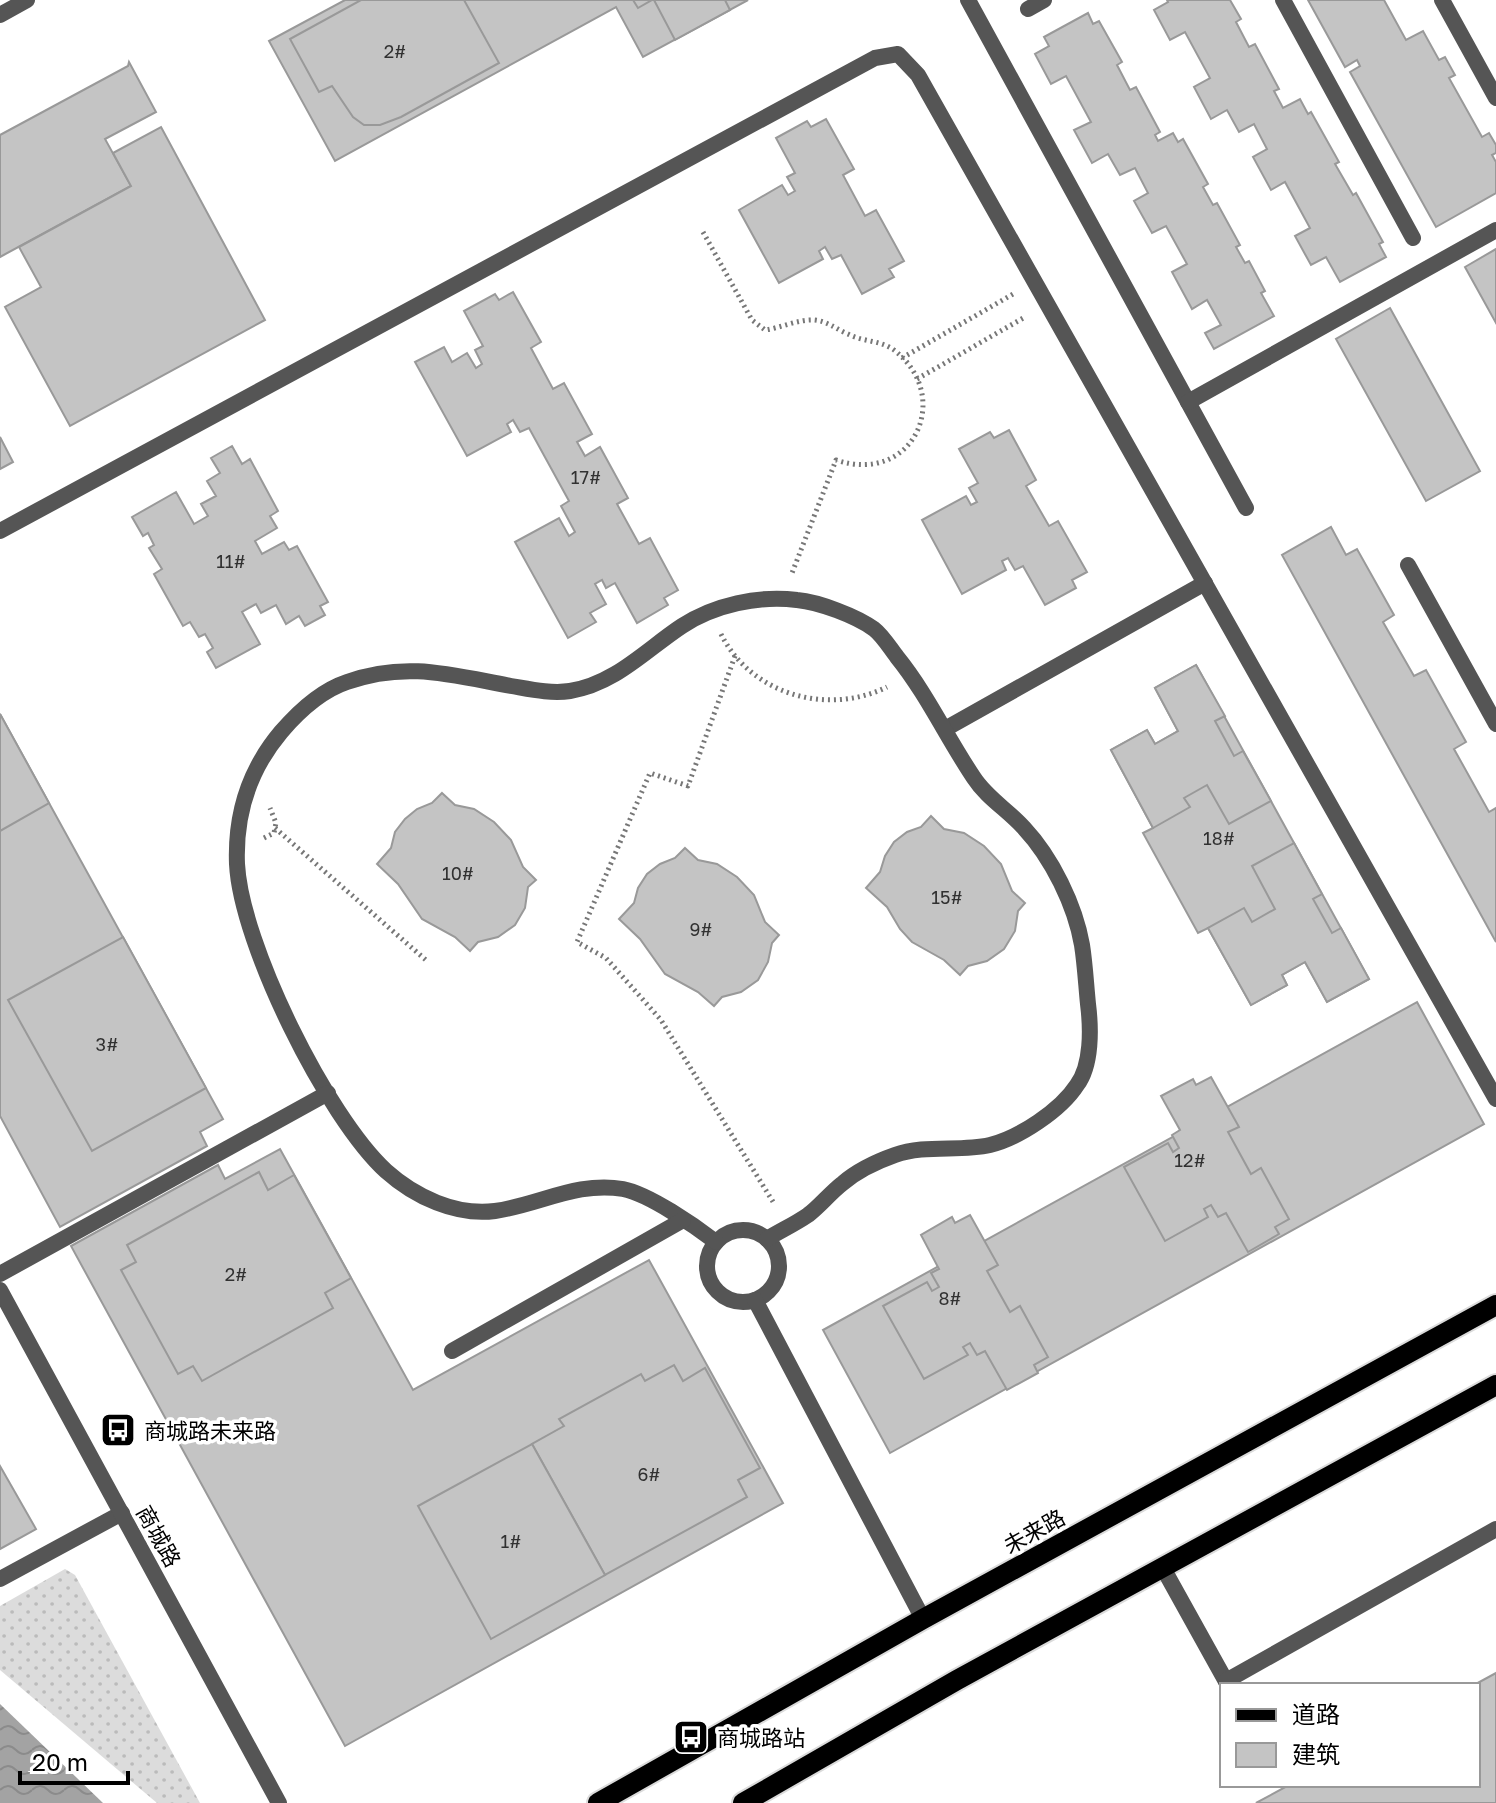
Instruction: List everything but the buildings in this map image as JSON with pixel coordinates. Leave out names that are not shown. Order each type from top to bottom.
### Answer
[{"type":"main road","name":"未来路","points":[[598,1803],[923,1619],[1496,1305]]},
{"type":"main road","points":[[743,1803],[957,1680],[1496,1385]]},
{"type":"street","points":[[0,15],[27,0]]},
{"type":"street","points":[[968,0],[1246,508]]},
{"type":"street","points":[[1028,9],[1044,0]]},
{"type":"street","points":[[1283,0],[1413,238]]},
{"type":"street","points":[[1442,0],[1496,98]]},
{"type":"street","points":[[0,531],[875,58],[898,54],[918,75],[1496,1099]]},
{"type":"street","points":[[1188,402],[1496,230]]},
{"type":"street","points":[[1408,565],[1496,724]]},
{"type":"street","points":[[945,729],[1205,583]]},
{"type":"street","points":[[716,1242],[641,1194],[620,1188],[574,1189],[495,1211],[468,1211],[432,1202],[389,1173],[354,1136],[282,1006],[245,915],[237,867],[239,825],[246,786],[266,750],[300,710],[337,685],[376,672],[418,669],[536,690],[570,691],[606,679],[686,623],[724,605],[798,600],[833,609],[876,630],[911,675],[977,784],[1023,827],[1039,848],[1069,902],[1081,940],[1091,1035],[1080,1083],[1047,1115],[1018,1134],[988,1146],[900,1152],[846,1179],[808,1215],[767,1239]]},
{"type":"street","points":[[0,1274],[328,1093]]},
{"type":"street","points":[[452,1351],[683,1220]]},
{"type":"street","points":[[750,1230],[767,1239],[779,1261],[778,1276],[772,1288],[755,1300],[737,1302],[725,1298],[714,1288],[708,1275],[707,1260],[716,1242],[735,1231],[750,1230]]},
{"type":"street","name":"商城路","points":[[0,1290],[279,1803]]},
{"type":"street","points":[[755,1300],[923,1619]]},
{"type":"street","points":[[0,1579],[122,1513]]},
{"type":"street","points":[[1163,1568],[1227,1683],[1496,1529]]},
{"type":"path","points":[[703,232],[752,320],[765,330],[813,319],[833,325],[848,335],[883,344],[902,358],[922,392],[922,417],[915,438],[896,458],[868,464],[836,460],[782,600]]},
{"type":"path","points":[[902,358],[1034,282]]},
{"type":"path","points":[[917,379],[1047,305]]},
{"type":"path","points":[[710,612],[727,647],[748,671],[769,685],[794,695],[821,700],[851,700],[911,675]]},
{"type":"path","points":[[735,656],[688,786],[650,773],[577,942],[606,958],[661,1020],[787,1227]]},
{"type":"path","points":[[275,828],[427,961]]},
{"type":"shaded area","points":[[65,1569],[75,1575],[200,1803],[157,1803],[0,1670],[0,1606]]},
{"type":"water","points":[[0,1704],[103,1803],[0,1803]]},
{"type":"place","name":"商城路未来路","points":[[118,1430]]},
{"type":"place","name":"商城路站","points":[[691,1737]]}]
